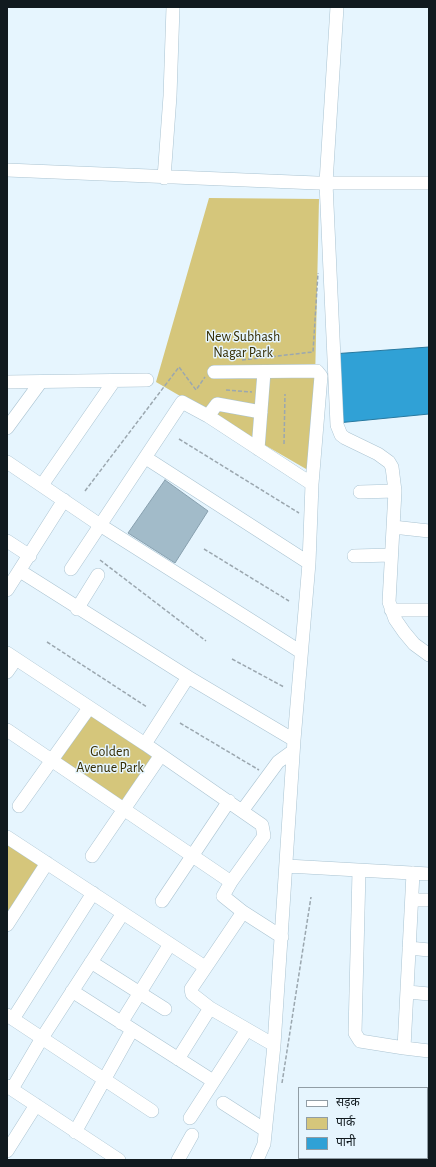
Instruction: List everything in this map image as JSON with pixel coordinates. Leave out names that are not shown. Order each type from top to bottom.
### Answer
[{"type":"street","points":[[164,178],[170,96],[173,7]]},
{"type":"street","points":[[337,7],[326,183],[337,425],[341,435],[378,454],[389,462],[392,467],[395,491],[388,596],[391,610],[395,619],[414,644],[429,655]]},
{"type":"street","points":[[7,170],[164,178],[326,183],[429,183]]},
{"type":"street","points":[[214,372],[317,371],[322,376],[312,484],[309,563],[293,745],[287,866],[274,1045],[263,1149],[257,1160]]},
{"type":"street","points":[[258,449],[264,372]]},
{"type":"street","points":[[7,382],[40,383],[147,380]]},
{"type":"street","points":[[42,485],[114,381]]},
{"type":"street","points":[[7,428],[40,383]]},
{"type":"street","points":[[71,569],[146,458],[181,402],[185,402],[208,416],[312,484]]},
{"type":"street","points":[[208,416],[217,404],[261,412]]},
{"type":"street","points":[[146,458],[309,563]]},
{"type":"street","points":[[7,462],[100,524],[301,652]]},
{"type":"street","points":[[360,492],[395,491]]},
{"type":"street","points":[[7,590],[30,556],[64,500]]},
{"type":"street","points":[[393,527],[429,531]]},
{"type":"street","points":[[7,541],[30,556]]},
{"type":"street","points":[[354,556],[391,555]]},
{"type":"street","points":[[20,571],[77,609],[188,677],[293,745]]},
{"type":"street","points":[[77,609],[98,575]]},
{"type":"street","points":[[391,610],[428,610]]},
{"type":"street","points":[[7,672],[11,656],[145,744],[262,825],[264,836],[231,882],[224,896],[243,912],[282,937]]},
{"type":"street","points":[[145,744],[188,677]]},
{"type":"street","points":[[19,806],[89,708]]},
{"type":"street","points":[[7,730],[231,882]]},
{"type":"street","points":[[242,811],[278,762],[293,745]]},
{"type":"street","points":[[92,856],[161,755]]},
{"type":"street","points":[[162,901],[229,801]]},
{"type":"street","points":[[7,837],[205,967]]},
{"type":"street","points":[[7,925],[47,863]]},
{"type":"street","points":[[287,866],[429,874]]},
{"type":"street","points":[[359,870],[355,1032],[360,1041],[429,1051]]},
{"type":"street","points":[[404,1048],[413,900],[413,874]]},
{"type":"street","points":[[93,893],[10,1017],[152,1111]]},
{"type":"street","points":[[413,900],[429,900]]},
{"type":"street","points":[[243,912],[193,984],[191,992],[210,1008],[246,1031],[274,1045]]},
{"type":"street","points":[[119,1160],[9,1087],[123,913]]},
{"type":"street","points":[[76,1132],[105,1080],[140,993],[170,944]]},
{"type":"street","points":[[409,948],[429,950]]},
{"type":"street","points":[[91,962],[165,1009]]},
{"type":"street","points":[[72,991],[213,1081]]},
{"type":"street","points":[[408,992],[429,994]]},
{"type":"street","points":[[178,1059],[210,1008]]},
{"type":"street","points":[[190,1118],[246,1031]]},
{"type":"street","points":[[222,1103],[265,1130]]},
{"type":"street","points":[[7,1151],[36,1105]]},
{"type":"street","points":[[178,1160],[192,1135]]},
{"type":"path","points":[[313,352],[318,273]]},
{"type":"path","points":[[226,390],[252,392]]},
{"type":"path","points":[[284,444],[285,394]]},
{"type":"path","points":[[179,439],[299,514]]},
{"type":"path","points":[[204,549],[289,601]]},
{"type":"path","points":[[100,560],[206,641]]},
{"type":"path","points":[[47,642],[147,707]]},
{"type":"path","points":[[232,659],[284,687]]},
{"type":"path","points":[[180,723],[259,770]]},
{"type":"path","points":[[281,1090],[311,897]]},
{"type":"green space","name":"New Subhash Nagar Park","points":[[209,198],[319,199],[313,473],[156,382]]},
{"type":"green space","name":"Golden Avenue Park","points":[[89,709],[160,756],[124,809],[56,762]]},
{"type":"green space","points":[[7,843],[46,863],[7,924]]},
{"type":"water","points":[[429,347],[429,414],[337,423],[332,354]]},
{"type":"building","points":[[165,480],[208,511],[175,563],[128,533]]}]
